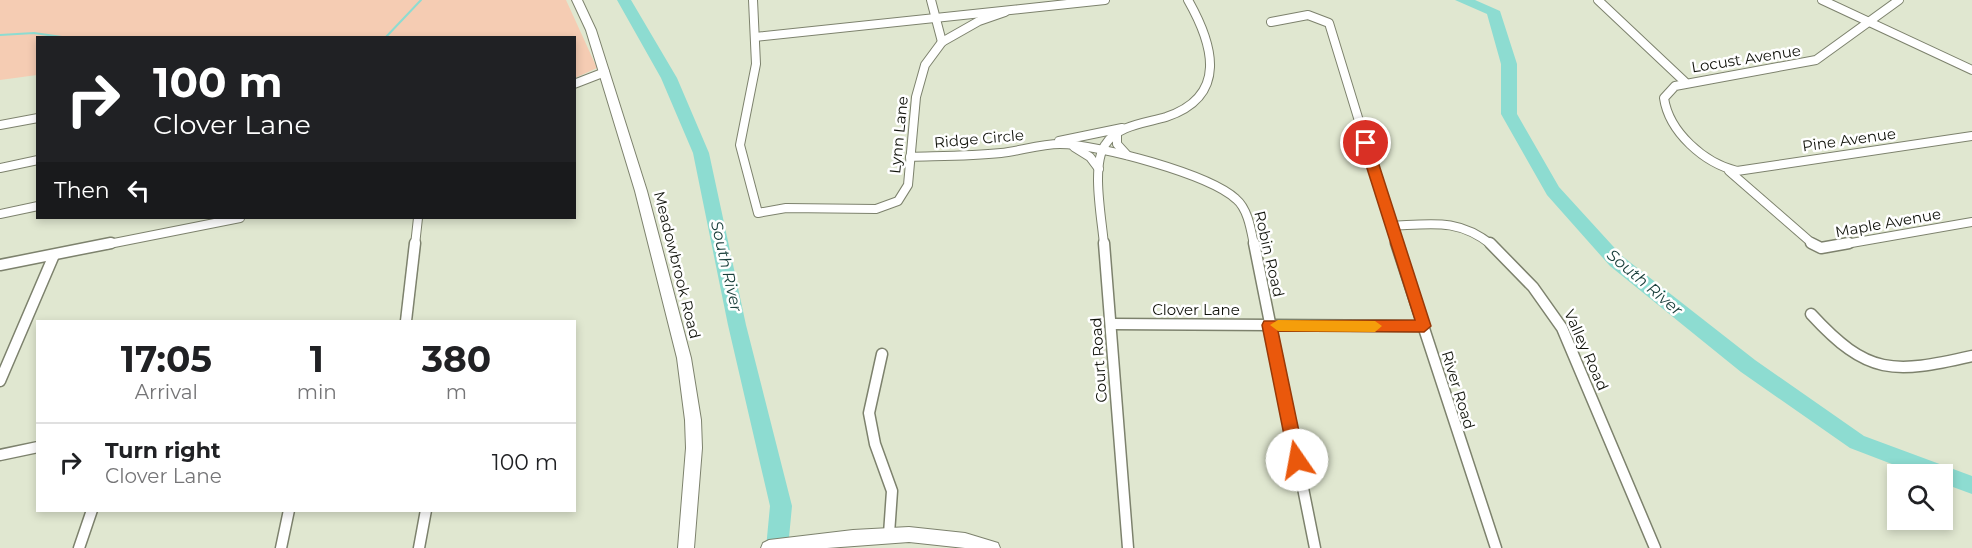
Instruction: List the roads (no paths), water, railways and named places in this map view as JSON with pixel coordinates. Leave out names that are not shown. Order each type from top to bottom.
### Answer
[{"type":"street","name":"Meadowbrook Road","points":[[577,0],[591,30],[641,190],[689,388],[694,448],[686,548]]},
{"type":"street","points":[[753,0],[755,37],[1105,0]]},
{"type":"street","points":[[931,0],[942,42]]},
{"type":"street","name":"Ridge Circle","points":[[910,157],[1000,153],[1049,145],[1114,128],[1120,130],[1166,118],[1185,110],[1198,98],[1207,83],[1211,70],[1210,48],[1188,0]]},
{"type":"street","points":[[1598,0],[1686,82]]},
{"type":"street","points":[[1822,0],[1972,70]]},
{"type":"street","name":"Locust Avenue","points":[[1686,82],[1811,62],[1899,0]]},
{"type":"street","name":"Lynn Lane","points":[[755,37],[754,80],[740,145],[758,213],[786,208],[876,209],[891,205],[907,190],[920,80],[925,65],[942,42],[979,21],[1005,12]]},
{"type":"street","name":"River Road","points":[[1271,22],[1307,15],[1318,17],[1329,23],[1496,548]]},
{"type":"street","points":[[576,83],[605,72]]},
{"type":"street","name":"Maple Avenue","points":[[1686,82],[1675,86],[1665,95],[1664,104],[1668,114],[1698,151],[1716,165],[1729,171],[1760,196],[1807,241],[1821,248],[1972,222]]},
{"type":"street","points":[[0,125],[36,118]]},
{"type":"street","points":[[1102,150],[1106,141],[1120,130]]},
{"type":"street","points":[[1120,130],[1117,144],[1132,158]]},
{"type":"street","name":"Pine Avenue","points":[[1729,171],[1970,138]]},
{"type":"street","points":[[1066,144],[1085,153],[1098,168],[1119,154]]},
{"type":"street","name":"Ridge Circle","points":[[1049,145],[1066,144],[1102,150]]},
{"type":"street","name":"Robin Road","points":[[1102,150],[1217,185],[1238,200],[1250,224],[1315,548]]},
{"type":"street","name":"Court Road","points":[[1102,150],[1098,168],[1128,548]]},
{"type":"street","points":[[0,168],[36,160]]},
{"type":"street","points":[[0,214],[36,206]]},
{"type":"street","points":[[0,265],[235,219]]},
{"type":"street","points":[[406,320],[418,219]]},
{"type":"street","name":"Valley Road","points":[[1392,226],[1456,225],[1468,228],[1487,242],[1546,302],[1562,328],[1655,548]]},
{"type":"street","points":[[0,381],[54,255]]},
{"type":"street","points":[[1810,314],[1847,350],[1887,368],[1909,369],[1972,356]]},
{"type":"street","name":"Clover Lane","points":[[1111,324],[1424,326]]},
{"type":"street","points":[[882,354],[869,413],[875,444],[888,474],[892,491],[889,534]]},
{"type":"street","points":[[0,455],[36,447]]},
{"type":"street","points":[[79,548],[91,512]]},
{"type":"street","points":[[281,548],[289,512]]},
{"type":"street","points":[[419,548],[426,512]]},
{"type":"street","points":[[769,548],[889,534],[941,536],[992,548]]},
{"type":"waterway","points":[[387,36],[421,0]]},
{"type":"waterway","name":"South River","points":[[624,0],[669,78],[701,153],[737,325],[781,506],[777,548]]},
{"type":"waterway","name":"South River","points":[[1462,0],[1493,11],[1509,64],[1509,114],[1553,191],[1616,261],[1748,366],[1857,442],[1972,485]]},
{"type":"waterway","points":[[0,35],[34,33],[55,36]]}]
